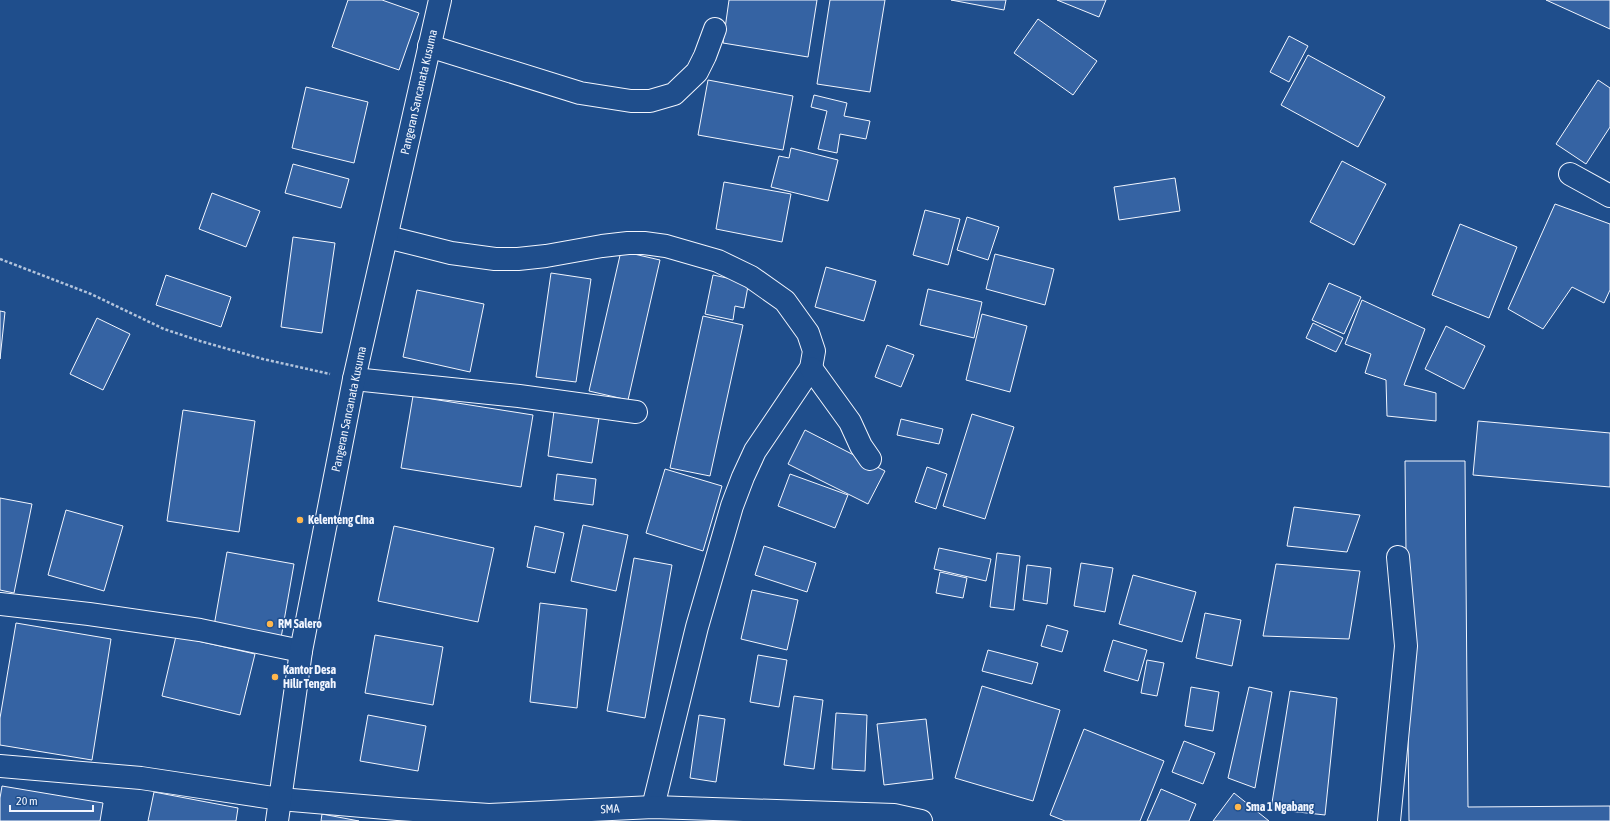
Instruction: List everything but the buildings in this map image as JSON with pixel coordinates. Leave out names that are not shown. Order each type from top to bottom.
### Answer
[{"type":"street","name":"Pangeran Sancanata Kusuma","points":[[277,821],[301,651],[354,379],[440,0]]},
{"type":"street","points":[[429,46],[580,93],[631,101],[650,101],[674,94],[697,72],[705,56],[715,29]]},
{"type":"street","points":[[1570,174],[1610,196]]},
{"type":"street","points":[[387,237],[451,253],[495,259],[525,258],[628,243],[644,243],[666,246],[718,261],[751,277],[785,301],[808,333],[814,351],[811,368],[756,451],[743,477],[732,506],[697,627],[653,807]]},
{"type":"street","points":[[811,368],[850,422],[861,446],[870,459]]},
{"type":"street","points":[[354,379],[519,396],[636,412]]},
{"type":"street","points":[[1389,821],[1406,646],[1398,556]]},
{"type":"street","points":[[0,604],[89,614],[200,630],[301,651]]},
{"type":"street","name":"SMA","points":[[0,766],[141,778],[280,799],[489,815],[653,807],[894,815],[921,821]]},
{"type":"path","points":[[0,259],[90,294],[164,329],[263,359],[354,379]]},
{"type":"place","name":"Kelenteng Cina","points":[[300,520]]},
{"type":"place","name":"RM Salero","points":[[270,624]]},
{"type":"place","name":"Kantor Desa Hilir Tengah","points":[[275,677]]},
{"type":"place","name":"Sma 1 Ngabang","points":[[1238,807]]}]
